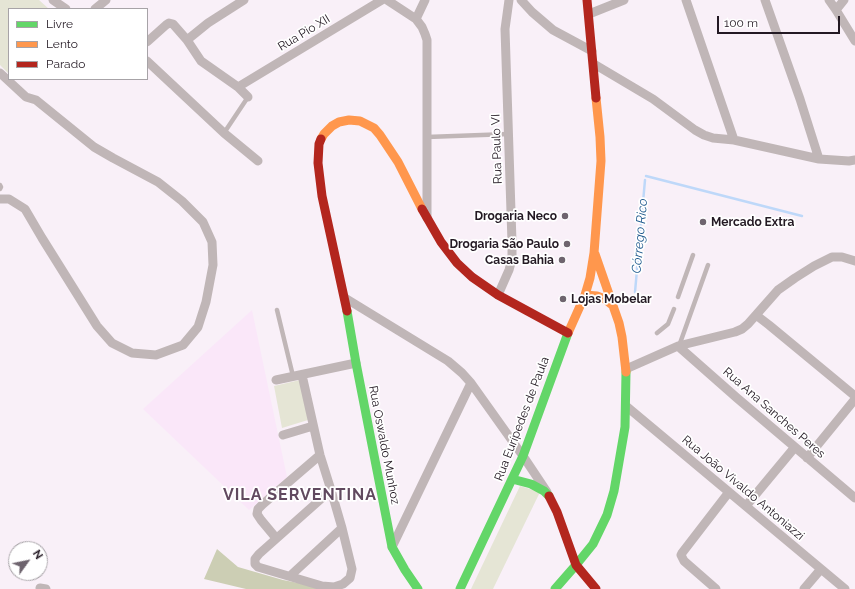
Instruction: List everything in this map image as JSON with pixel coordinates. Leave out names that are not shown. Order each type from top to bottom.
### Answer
[{"type":"street","points":[[53,0],[65,8]]},
{"type":"street","points":[[96,8],[106,0]]},
{"type":"street","points":[[187,40],[208,23],[244,0]]},
{"type":"street","name":"Rua Pio XII","points":[[238,87],[382,0]]},
{"type":"street","points":[[387,0],[416,19],[422,26],[427,40],[427,220]]},
{"type":"street","points":[[416,19],[424,0]]},
{"type":"street","name":"Rua Paulo VI","points":[[498,295],[512,259],[505,29],[509,0]]},
{"type":"street","points":[[521,0],[532,12],[553,30],[592,51]]},
{"type":"street","name":"Rua Eurípedes de Paula","points":[[460,589],[523,456],[568,333],[585,295],[590,278],[597,228],[601,161],[599,114],[588,0]]},
{"type":"street","points":[[589,14],[624,0]]},
{"type":"street","points":[[686,0],[734,140]]},
{"type":"street","points":[[765,0],[800,99],[819,159]]},
{"type":"street","points":[[829,0],[855,41]]},
{"type":"street","points":[[836,10],[844,0]]},
{"type":"street","points":[[148,41],[166,25],[169,23],[173,24],[187,40],[201,61],[238,87],[248,97]]},
{"type":"street","points":[[148,63],[224,133],[258,162]]},
{"type":"street","points":[[594,64],[653,99],[704,135],[713,138],[734,140],[819,159],[855,160]]},
{"type":"street","points":[[0,73],[26,96],[36,100],[94,147],[158,182],[182,201],[203,222],[212,242],[213,265],[206,302],[198,327],[183,345],[156,355],[132,352],[112,343],[97,326],[25,209],[9,199],[0,199]]},
{"type":"street","name":"Rua Oswaldo Munhoz","points":[[418,589],[392,547],[356,363],[345,298],[322,196],[318,163],[319,144],[324,134],[332,126],[349,120],[360,121],[369,125],[377,132],[398,162],[427,220],[457,263],[472,278],[498,295],[568,333]]},
{"type":"street","points":[[555,589],[594,544],[607,515],[614,491],[625,427],[626,369],[622,337],[619,323],[594,253]]},
{"type":"street","points":[[626,369],[678,346],[742,329],[778,290],[814,266],[832,258],[842,257],[855,261]]},
{"type":"street","points":[[585,295],[597,296],[605,299],[611,304]]},
{"type":"street","points":[[345,298],[448,361],[471,383],[523,456],[549,496],[558,512],[576,565],[596,589]]},
{"type":"street","points":[[756,315],[855,398],[807,458]]},
{"type":"street","name":"Rua Ana Sanches Peres","points":[[678,346],[855,498]]},
{"type":"street","points":[[276,380],[356,363]]},
{"type":"street","points":[[298,375],[342,528],[352,569],[350,578],[343,584],[334,587],[322,586],[258,567],[255,564],[255,559],[276,538],[331,490]]},
{"type":"street","points":[[392,547],[471,383]]},
{"type":"street","name":"Rua João Vivaldo Antoniazzi","points":[[626,406],[845,589]]},
{"type":"street","points":[[283,435],[313,426]]},
{"type":"street","points":[[746,506],[795,447]]},
{"type":"street","points":[[276,538],[257,514],[258,509],[320,454]]},
{"type":"street","points":[[512,479],[531,484],[544,491],[549,496]]},
{"type":"street","points":[[716,589],[684,561],[682,558],[682,553],[729,492]]},
{"type":"street","points":[[290,576],[342,528]]},
{"type":"street","points":[[804,589],[822,569]]},
{"type":"lane","points":[[224,133],[248,97]]},
{"type":"lane","points":[[427,137],[509,134]]},
{"type":"lane","points":[[0,185],[0,189]]},
{"type":"lane","points":[[678,297],[693,255]]},
{"type":"lane","points":[[678,346],[708,265]]},
{"type":"lane","points":[[657,333],[668,324],[674,309]]},
{"type":"lane","points":[[277,310],[298,375]]},
{"type":"shaded area","points":[[252,310],[287,477],[249,510],[143,409]]},
{"type":"green space","points":[[0,0],[39,0],[48,8],[8,8],[8,73],[0,65]]},
{"type":"green space","points":[[300,380],[308,420],[282,428],[274,386]]},
{"type":"green space","points":[[520,486],[540,492],[493,589],[471,589]]},
{"type":"green space","points":[[217,549],[238,567],[283,580],[329,589],[246,589],[204,579]]},
{"type":"waterway","points":[[646,176],[802,216]]},
{"type":"waterway","name":"Córrego Rico","points":[[635,292],[645,180]]},
{"type":"traffic: fast","points":[[347,311],[392,547],[418,589]]},
{"type":"traffic: fast","points":[[512,479],[523,456],[568,333]]},
{"type":"traffic: fast","points":[[576,565],[593,544],[607,515],[614,491],[625,427],[626,372]]},
{"type":"traffic: fast","points":[[460,589],[512,479],[531,484],[544,491],[549,496]]},
{"type":"traffic: fast","points":[[555,589],[576,565]]},
{"type":"traffic: slow","points":[[568,333],[585,295],[590,278],[594,253],[601,161],[596,98]]},
{"type":"traffic: slow","points":[[321,139],[332,126],[339,122],[349,120],[360,121],[374,128],[398,162],[422,209]]},
{"type":"traffic: slow","points":[[595,254],[619,323],[626,372]]},
{"type":"traffic: slow","points":[[585,295],[597,296],[605,299],[611,304]]},
{"type":"traffic: jam","points":[[587,0],[596,98]]},
{"type":"traffic: jam","points":[[321,139],[319,144],[318,163],[322,196],[347,311]]},
{"type":"traffic: jam","points":[[422,209],[441,242],[457,263],[472,277],[498,295],[568,333]]},
{"type":"traffic: jam","points":[[549,496],[557,512],[576,565],[596,589]]},
{"type":"place","name":"Drogaria Neco","points":[[565,216]]},
{"type":"place","name":"Mercado Extra","points":[[703,222]]},
{"type":"place","name":"Drogaria São Paulo","points":[[567,244]]},
{"type":"place","name":"Casas Bahia","points":[[562,260]]},
{"type":"place","name":"Lojas Mobelar","points":[[563,299]]},
{"type":"district","name":"VILA SERVENTINA","points":[[300,495]]}]
